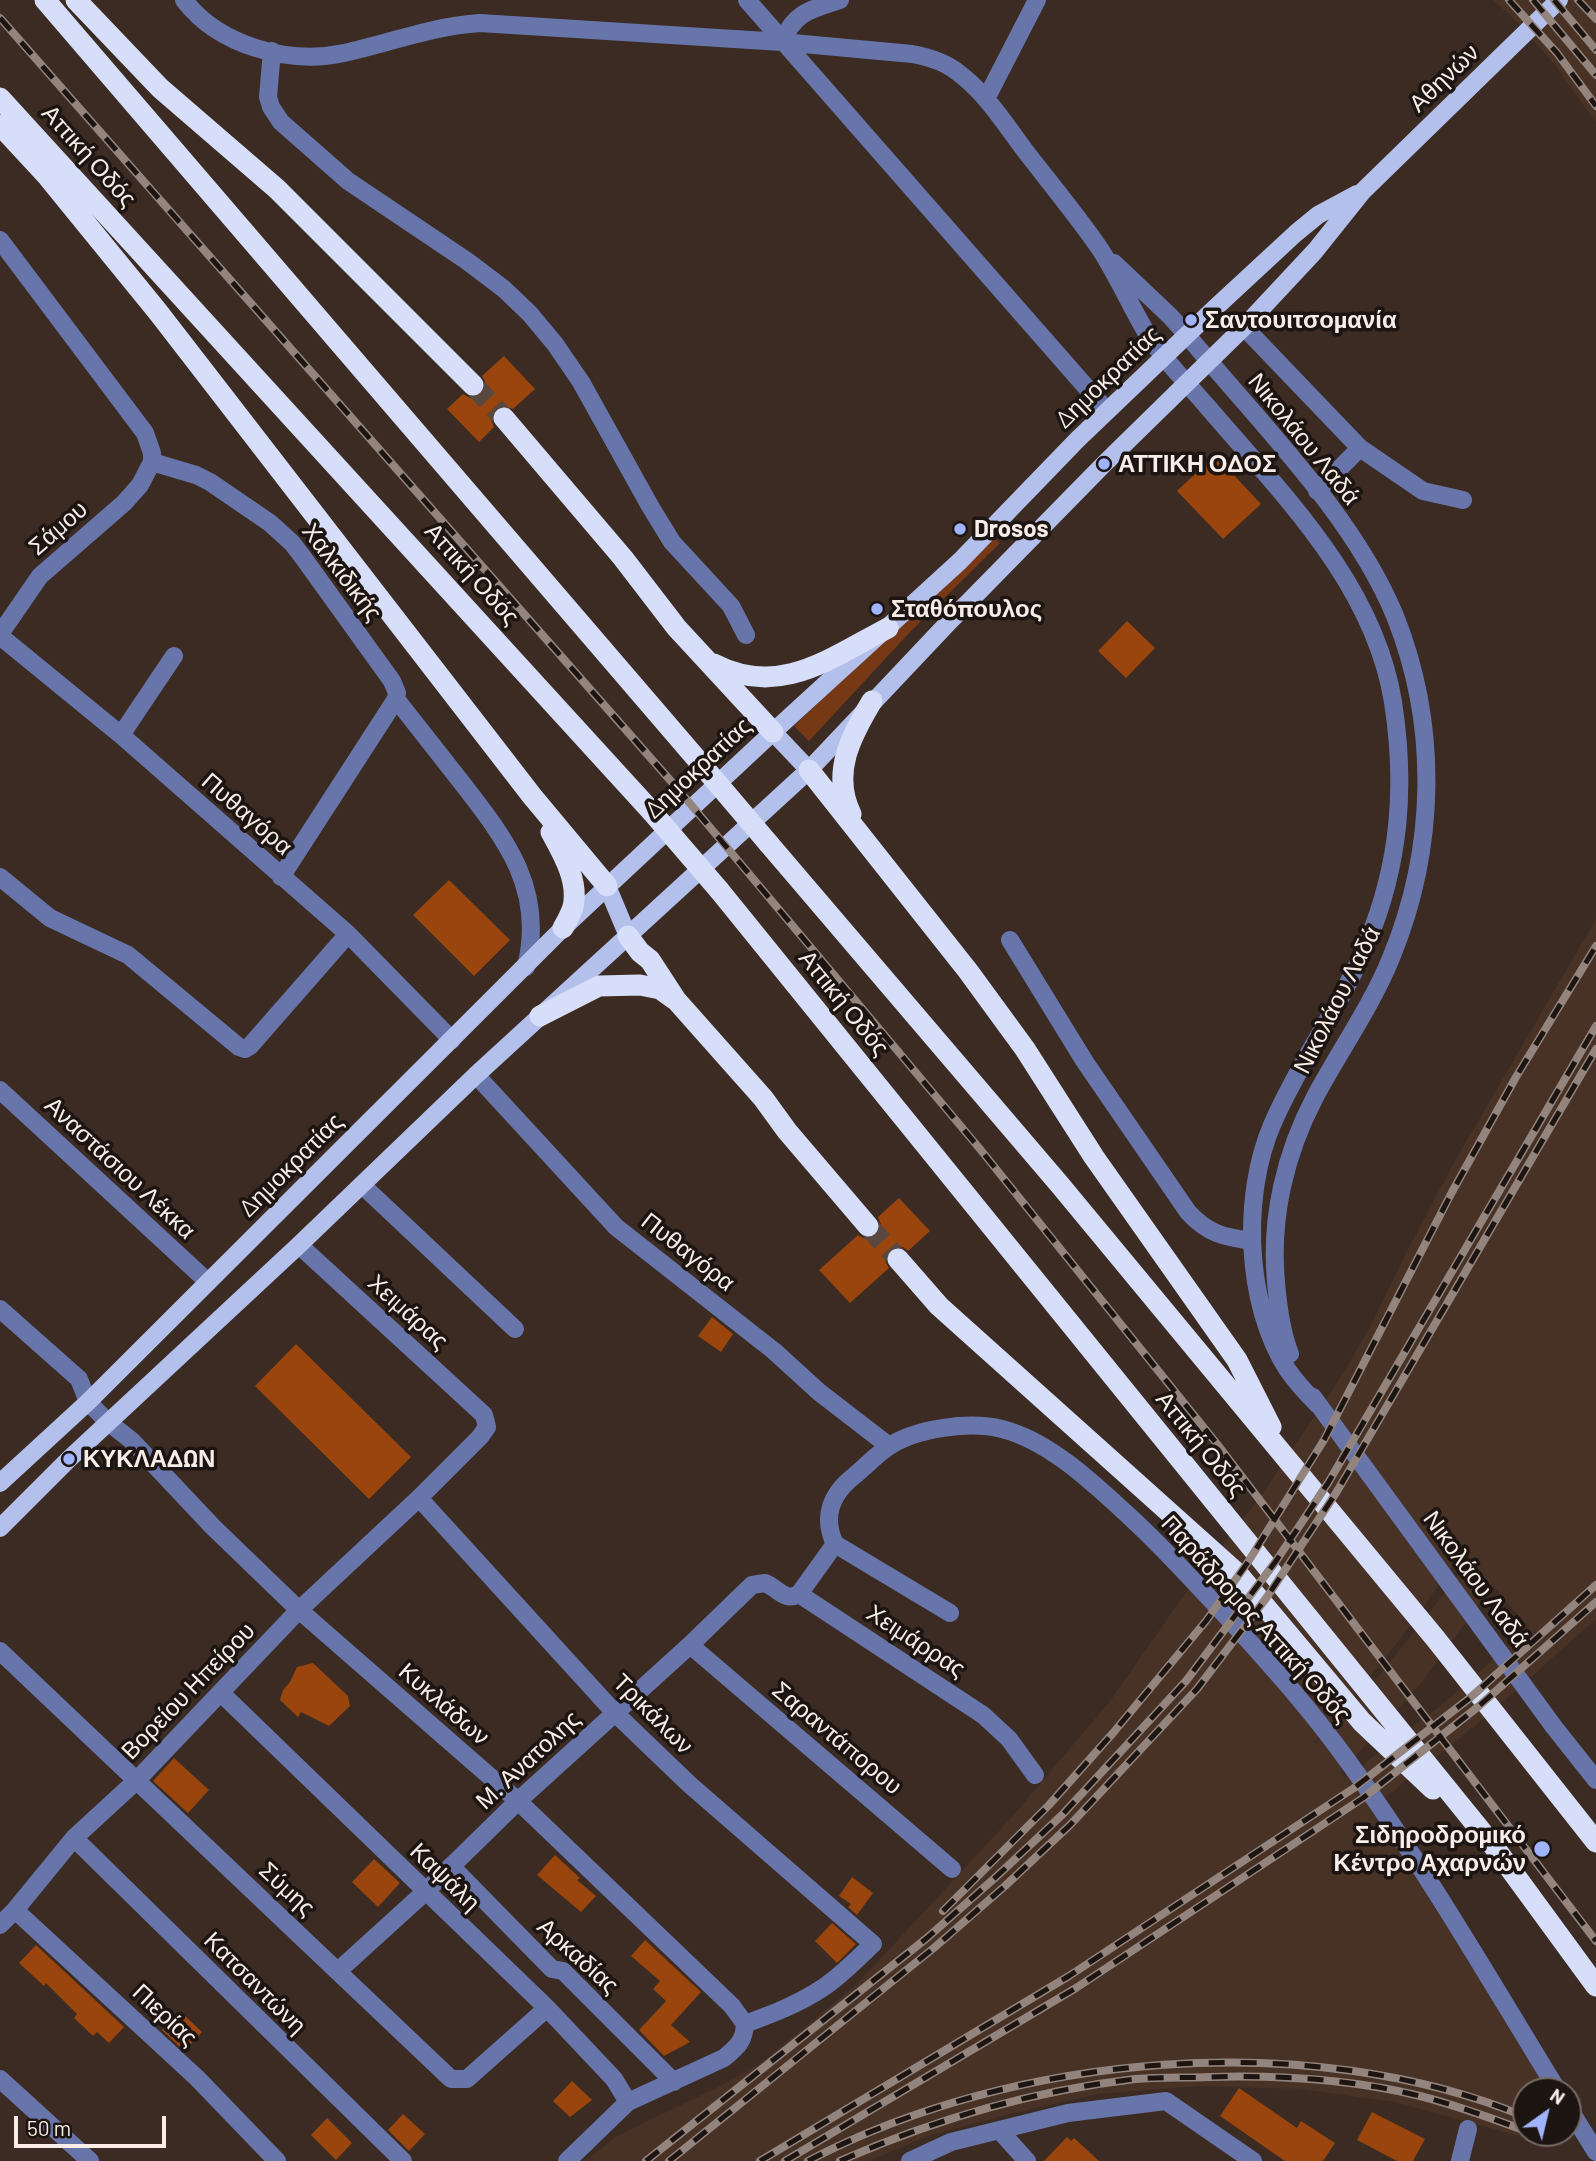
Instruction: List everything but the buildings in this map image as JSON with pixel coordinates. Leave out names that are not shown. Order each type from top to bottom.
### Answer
[{"type":"highway","name":"Αττική Οδός","points":[[45,0],[1060,1185],[1499,1717],[1596,1842]]},
{"type":"highway","points":[[76,0],[160,88],[277,189],[473,385]]},
{"type":"highway","name":"Αττική Οδός","points":[[0,98],[652,811],[719,890],[1495,1848],[1596,1986]]},
{"type":"highway","points":[[0,125],[48,177],[166,322],[533,796],[607,886]]},
{"type":"highway","points":[[504,418],[623,558],[670,619],[773,732]]},
{"type":"highway","points":[[706,660],[729,672],[750,677],[775,678],[815,666],[888,628]]},
{"type":"highway","points":[[863,838],[848,809],[843,790],[843,766],[854,732],[872,701]]},
{"type":"highway","points":[[809,770],[968,971],[1025,1049],[1094,1157],[1237,1360],[1289,1463]]},
{"type":"highway","points":[[533,796],[568,865],[574,899],[563,928]]},
{"type":"highway","points":[[628,936],[650,960],[676,1000],[763,1098],[868,1226]]},
{"type":"highway","points":[[540,1016],[599,986],[640,985],[660,989],[676,1000]]},
{"type":"highway","points":[[898,1259],[939,1306],[1238,1574],[1362,1722],[1495,1848]]},
{"type":"main road","name":"Αθηνών","points":[[1363,191],[1559,0]]},
{"type":"main road","points":[[0,1528],[69,1459],[477,1075],[809,770],[872,701],[1244,327],[1315,251],[1363,191]]},
{"type":"main road","name":"Δημοκρατίας","points":[[0,1483],[88,1402],[563,928],[960,561],[1107,411],[1187,335],[1318,215],[1363,191]]},
{"type":"main road","points":[[773,732],[809,770]]},
{"type":"main road","points":[[607,886],[628,936]]},
{"type":"street","name":"Νικολάου Λαδά","points":[[184,0],[216,30],[244,44],[272,51],[308,55],[343,53],[445,27],[480,23],[782,41],[928,57],[956,71],[986,99],[1101,251],[1148,335],[1321,541],[1346,580],[1380,654],[1392,699],[1397,740],[1399,822],[1385,894],[1367,944],[1270,1128],[1258,1167],[1252,1241],[1260,1303],[1269,1331],[1287,1369],[1318,1405],[1545,1716],[1596,1780]]},
{"type":"street","points":[[747,0],[1107,411]]},
{"type":"street","points":[[782,41],[787,29],[797,18],[810,10],[840,0]]},
{"type":"street","points":[[986,99],[1037,0]]},
{"type":"street","points":[[272,51],[268,97],[281,122],[348,181],[476,268],[504,289],[530,314],[581,382],[672,542],[731,606],[746,635]]},
{"type":"street","points":[[0,240],[145,433],[152,453],[152,462]]},
{"type":"street","name":"Νικολάου Λαδά","points":[[1101,251],[1187,335],[1317,491],[1370,565],[1395,618],[1420,704],[1427,785],[1422,851],[1410,905],[1391,958],[1367,1008],[1314,1098],[1295,1140],[1278,1205],[1274,1237],[1275,1269],[1282,1328],[1294,1365],[1318,1405]]},
{"type":"street","points":[[1244,327],[1360,448],[1423,491],[1463,500]]},
{"type":"street","points":[[1317,491],[1360,448]]},
{"type":"street","name":"Σάμου","points":[[0,635],[40,576],[124,503],[145,478],[152,462]]},
{"type":"street","name":"Χαλκιδικής","points":[[152,462],[197,475],[210,482],[270,523],[292,543],[392,681],[397,693],[396,699],[495,826],[513,856],[524,884],[530,914],[531,947],[526,967]]},
{"type":"street","name":"Πυθαγόρα","points":[[0,635],[121,735],[348,934],[452,1040]]},
{"type":"street","points":[[121,735],[174,656]]},
{"type":"street","points":[[281,877],[396,699]]},
{"type":"street","points":[[0,877],[50,918],[128,955],[239,1047],[245,1049],[348,934]]},
{"type":"street","points":[[1010,940],[1086,1062],[1188,1212],[1209,1231],[1225,1237],[1252,1241]]},
{"type":"street","name":"Πυθαγόρα","points":[[477,1075],[616,1227],[774,1351],[819,1392],[889,1446]]},
{"type":"street","name":"Αναστάσιου Λέκκα","points":[[0,1090],[208,1282]]},
{"type":"street","points":[[362,1185],[515,1329]]},
{"type":"street","name":"Χειμάρας","points":[[299,1245],[484,1415]]},
{"type":"street","points":[[0,1309],[79,1379],[88,1402],[108,1422]]},
{"type":"street","name":"Βορείου Ηπείρου","points":[[0,1925],[74,1838],[135,1781],[299,1610],[480,1437],[488,1427],[484,1415]]},
{"type":"street","name":"Κυκλάδων","points":[[108,1422],[131,1440],[213,1527],[299,1610],[518,1801],[732,2006],[745,2024]]},
{"type":"street","name":"Παράδρομος Αττική Οδός","points":[[835,1544],[828,1524],[831,1503],[845,1482],[889,1446],[913,1436],[957,1426],[999,1428],[1037,1443],[1087,1479],[1147,1533],[1273,1667],[1345,1757],[1452,1918],[1549,2077]]},
{"type":"street","name":"Τρικάλων","points":[[419,1498],[615,1713],[689,1784],[873,1944],[843,1972],[804,1999],[745,2024]]},
{"type":"street","points":[[799,1594],[835,1544],[950,1613]]},
{"type":"street","name":"Χειμάρρας","points":[[752,1585],[765,1583],[790,1597],[799,1594],[983,1715],[1009,1740],[1035,1775]]},
{"type":"street","name":"Μ. Ανατολης","points":[[338,1971],[752,1585]]},
{"type":"street","name":"Σαραντάπορου","points":[[690,1645],[952,1869]]},
{"type":"street","name":"Σύμης","points":[[0,1651],[451,2079],[467,2078],[547,2008]]},
{"type":"street","name":"Καψάλη","points":[[221,1693],[547,2008],[614,2079],[628,2102]]},
{"type":"street","name":"Κατσαντώνη","points":[[74,1838],[403,2161]]},
{"type":"street","name":"Αρκαδίας","points":[[451,1866],[552,1969],[563,1971],[674,2082]]},
{"type":"street","name":"Πιερίας","points":[[15,1910],[197,2078],[277,2161]]},
{"type":"street","points":[[567,2161],[628,2102],[724,2058],[736,2048],[744,2036],[745,2024]]},
{"type":"street","points":[[0,2079],[90,2161]]},
{"type":"street","points":[[910,2161],[951,2142],[1068,2113],[1166,2101],[1253,2161]]},
{"type":"street","points":[[1460,2161],[1468,2129]]},
{"type":"street","points":[[1582,2130],[1596,2152]]},
{"type":"street","points":[[999,2131],[1027,2161]]},
{"type":"shaded area","points":[[1493,0],[1596,0],[1596,123],[1554,64],[1515,20]]},
{"type":"shaded area","points":[[993,537],[1000,543],[910,632],[809,741],[794,726]]},
{"type":"shaded area","points":[[1596,919],[1596,1619],[1485,1718],[1372,1808],[1542,2077],[1512,2077],[1512,2134],[1395,2102],[1299,2089],[1201,2086],[1099,2094],[1014,2113],[928,2136],[869,2161],[585,2161],[617,2136],[761,2063],[856,1985],[1011,1818],[1110,1701],[1184,1595],[1260,1497],[1339,1380],[1370,1327],[1453,1164]],"holes":[[[1463,1550],[1470,1558],[1377,1678],[1315,1744],[1411,1625]],[[1493,1586],[1529,1628],[1440,1706],[1345,1778],[1341,1772],[1421,1683]]]},
{"type":"tunnel","points":[[473,385],[504,418]]},
{"type":"tunnel","points":[[868,1226],[898,1259]]},
{"type":"railway","points":[[1509,0],[1557,53],[1596,106]]},
{"type":"railway","points":[[1533,0],[1596,75]]},
{"type":"railway","points":[[1554,0],[1596,50]]},
{"type":"railway","points":[[1578,0],[1596,19]]},
{"type":"railway","points":[[0,18],[677,788],[980,1149],[1217,1444],[1596,1941]]},
{"type":"railway","points":[[943,1911],[1049,1805],[1113,1733],[1206,1621],[1248,1562],[1324,1440],[1452,1192],[1516,1077],[1596,946]]},
{"type":"railway","points":[[646,2161],[927,1938],[997,1876],[1062,1815],[1186,1681],[1276,1561],[1328,1483],[1596,1026]]},
{"type":"railway","points":[[669,2161],[935,1947],[1005,1886],[1070,1825],[1197,1689],[1267,1597],[1336,1493],[1596,1049]]},
{"type":"railway","points":[[760,2161],[1069,1976],[1354,1788],[1471,1697],[1596,1585]]},
{"type":"railway","points":[[785,2161],[1076,1988],[1363,1798],[1479,1706],[1596,1602]]},
{"type":"railway","points":[[808,2161],[889,2124],[977,2096],[1069,2076],[1163,2065],[1258,2063],[1352,2071],[1442,2089],[1512,2112]]},
{"type":"railway","points":[[840,2161],[912,2132],[984,2109],[1059,2091],[1144,2078],[1315,2079],[1394,2090],[1512,2126]]},
{"type":"place","name":"Σαντουιτσομανία","points":[[1191,320]]},
{"type":"place","name":"ΑΤΤΙΚΗ ΟΔΟΣ","points":[[1104,464]]},
{"type":"place","name":"Drosos","points":[[960,529]]},
{"type":"place","name":"Σταθόπουλος","points":[[877,609]]},
{"type":"place","name":"ΚΥΚΛΑΔΩΝ","points":[[69,1459]]},
{"type":"place","name":"Σιδηροδρομικό Κέντρο Αχαρνών","points":[[1542,1849]]}]
